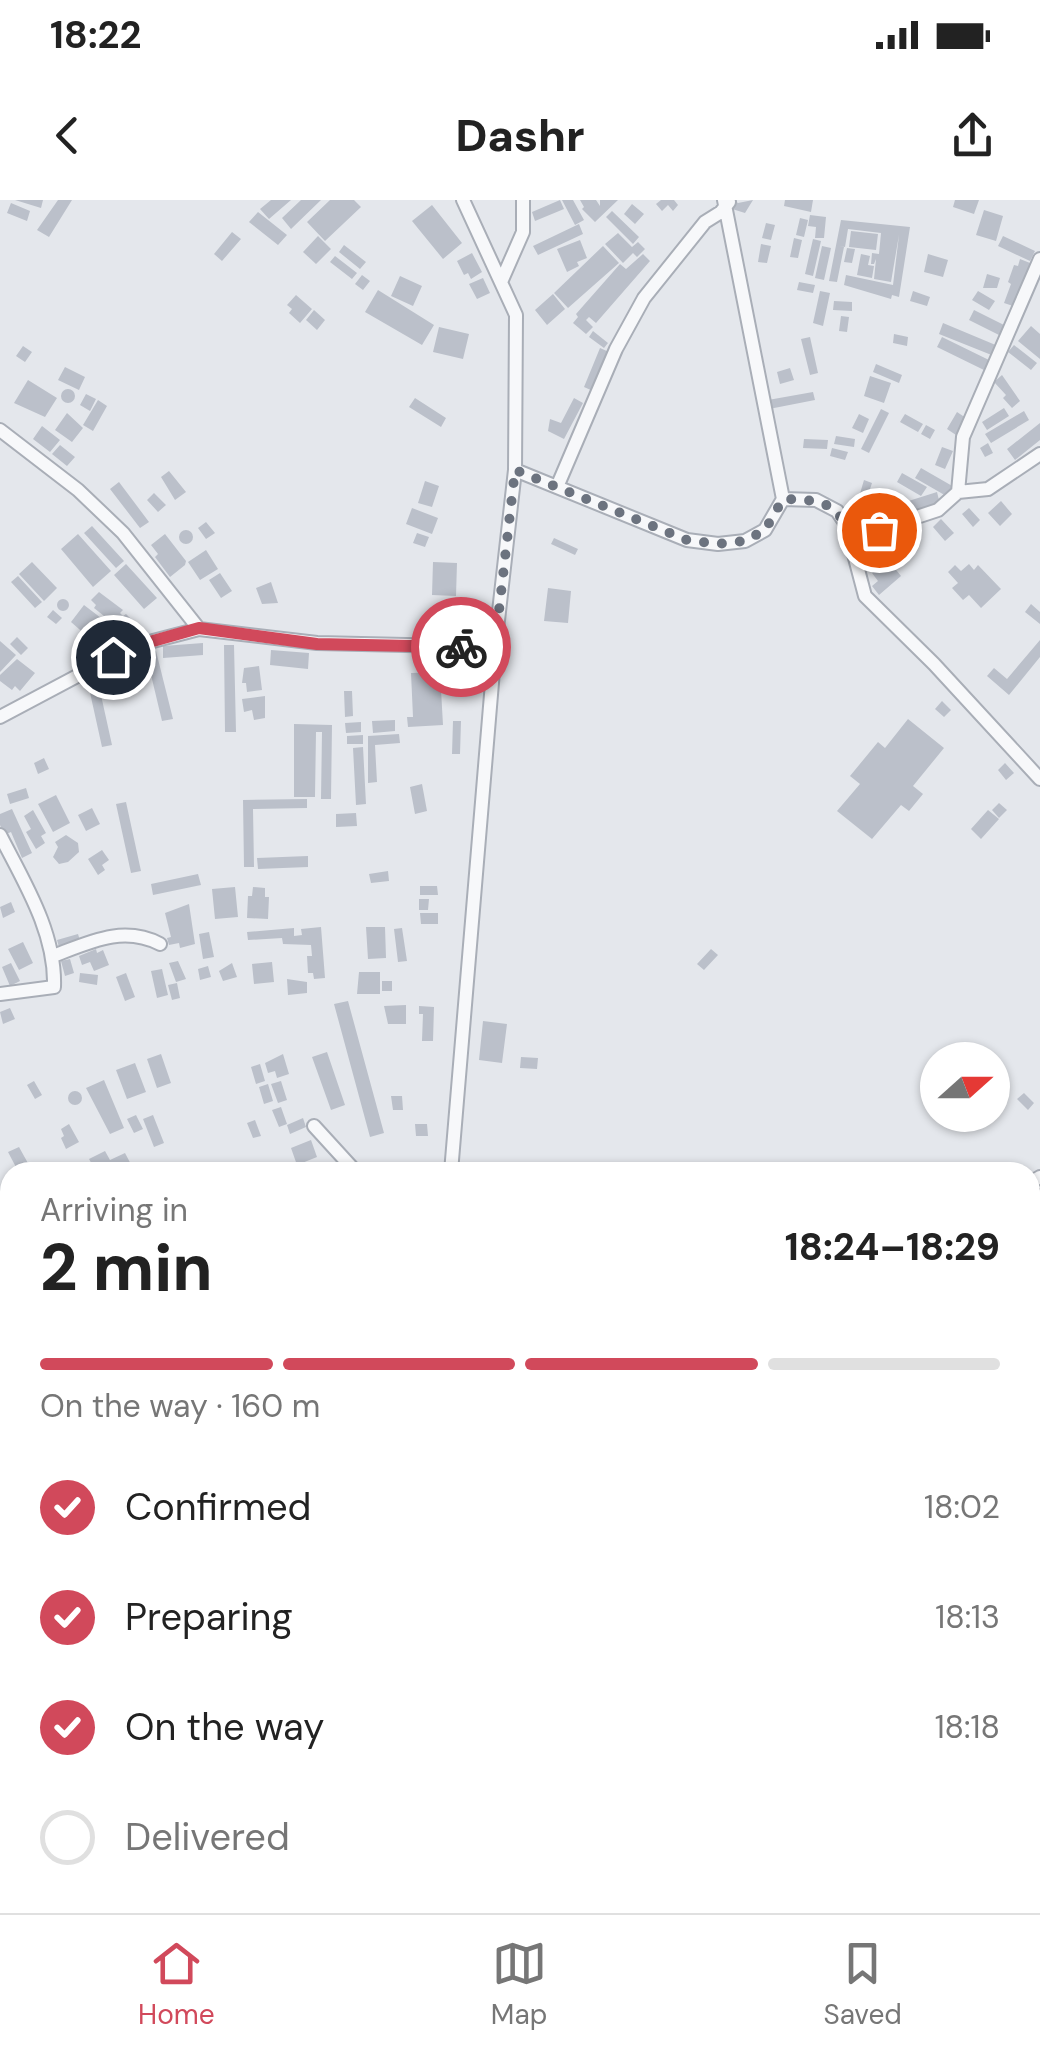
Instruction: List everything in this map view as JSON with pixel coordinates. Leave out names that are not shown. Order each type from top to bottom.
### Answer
[{"type":"street","points":[[451,1162],[495,646],[515,470],[516,315],[463,200]]},
{"type":"street","points":[[500,282],[523,232],[524,200]]},
{"type":"street","points":[[515,470],[687,540],[718,544],[745,541],[765,530],[783,499],[727,202]]},
{"type":"street","points":[[557,487],[616,349],[644,298],[705,222],[727,202]]},
{"type":"street","points":[[958,492],[963,437],[1040,259]]},
{"type":"street","points":[[0,430],[78,490],[123,533],[199,628]]},
{"type":"street","points":[[850,540],[938,510],[958,492],[988,489],[1040,454]]},
{"type":"street","points":[[783,499],[816,500],[837,511],[846,524],[865,596],[1040,779]]},
{"type":"street","points":[[0,716],[113,657],[199,628],[317,644],[495,646]]},
{"type":"street","points":[[0,835],[28,891],[53,956],[54,987],[0,994]]},
{"type":"street","points":[[53,956],[122,935],[140,934],[160,944]]},
{"type":"street","points":[[314,1126],[347,1162]]},
{"type":"building","points":[[15,200],[43,200],[41,208]]},
{"type":"building","points":[[58,200],[72,200],[49,237],[37,230]]},
{"type":"building","points":[[271,200],[291,200],[269,219],[260,209]]},
{"type":"building","points":[[301,200],[321,200],[291,229],[282,218]]},
{"type":"building","points":[[330,200],[354,200],[361,207],[325,241],[307,222]]},
{"type":"building","points":[[560,200],[564,209],[535,221],[532,212]]},
{"type":"building","points":[[562,200],[573,200],[584,220],[575,225]]},
{"type":"building","points":[[580,200],[596,200],[600,206],[600,200],[618,200],[595,222],[582,209]]},
{"type":"building","points":[[674,200],[678,205],[673,211],[668,205],[662,211],[656,204]]},
{"type":"building","points":[[734,200],[753,200],[745,213],[729,208]]},
{"type":"building","points":[[785,200],[813,200],[811,212],[784,206]]},
{"type":"building","points":[[955,200],[979,200],[974,214],[953,207]]},
{"type":"building","points":[[11,203],[30,211],[27,221],[7,213]]},
{"type":"building","points":[[632,204],[644,214],[635,224],[624,214]]},
{"type":"building","points":[[432,205],[462,243],[443,259],[412,221]]},
{"type":"building","points":[[984,210],[1003,216],[996,241],[976,235]]},
{"type":"building","points":[[612,211],[639,237],[633,244],[606,217]]},
{"type":"building","points":[[258,212],[287,235],[278,245],[249,222]]},
{"type":"building","points":[[810,215],[826,217],[824,238],[815,238],[816,227],[808,226]]},
{"type":"building","points":[[800,218],[808,220],[804,237],[796,235]]},
{"type":"building","points":[[841,220],[910,227],[899,297],[892,295],[891,299],[844,285],[846,275],[893,285],[899,235],[891,282],[874,279],[876,259],[871,264],[872,253],[879,254],[881,233],[848,229],[845,247],[840,246],[844,247],[837,282],[829,281]]},
{"type":"building","points":[[766,223],[775,225],[771,240],[762,238]]},
{"type":"building","points":[[579,224],[583,234],[538,255],[533,246]]},
{"type":"building","points":[[851,231],[878,234],[876,250],[849,247]]},
{"type":"building","points":[[232,232],[241,239],[222,261],[214,254]]},
{"type":"building","points":[[618,233],[632,247],[638,242],[645,249],[637,257],[633,253],[623,263],[605,244]]},
{"type":"building","points":[[318,236],[331,249],[316,264],[303,252]]},
{"type":"building","points":[[1003,236],[1035,251],[1030,261],[998,246]]},
{"type":"building","points":[[794,238],[802,240],[798,258],[790,257]]},
{"type":"building","points":[[813,239],[821,241],[813,276],[805,274]]},
{"type":"building","points":[[580,240],[587,258],[567,272],[557,249]]},
{"type":"building","points":[[761,244],[771,246],[767,263],[758,262]]},
{"type":"building","points":[[344,245],[366,262],[360,269],[339,252]]},
{"type":"building","points":[[603,246],[619,263],[568,308],[554,293]]},
{"type":"building","points":[[822,246],[831,248],[824,280],[815,278]]},
{"type":"building","points":[[847,248],[855,249],[852,263],[844,262]]},
{"type":"building","points":[[472,253],[482,272],[471,279],[468,273],[464,275],[457,261]]},
{"type":"building","points":[[643,254],[650,261],[596,323],[589,317],[586,320],[593,327],[586,334],[573,323],[576,314],[620,264],[626,269]]},
{"type":"building","points":[[861,254],[870,256],[868,265],[874,266],[872,278],[857,275]]},
{"type":"building","points":[[928,254],[948,260],[943,277],[924,272]]},
{"type":"building","points":[[335,256],[357,273],[352,279],[330,262]]},
{"type":"building","points":[[1020,259],[1030,263],[1013,306],[1004,303],[1014,265],[1018,266]]},
{"type":"building","points":[[987,274],[1000,278],[997,288],[983,288]]},
{"type":"building","points":[[362,275],[370,281],[363,290],[355,284]]},
{"type":"building","points":[[400,276],[422,286],[413,306],[391,296]]},
{"type":"building","points":[[483,278],[490,293],[477,299],[469,284]]},
{"type":"building","points":[[799,282],[815,285],[813,293],[797,290]]},
{"type":"building","points":[[378,290],[434,325],[422,345],[365,312]]},
{"type":"building","points":[[820,291],[830,293],[823,326],[813,323]]},
{"type":"building","points":[[913,291],[930,297],[927,306],[910,301]]},
{"type":"building","points":[[978,291],[995,301],[989,310],[972,300]]},
{"type":"building","points":[[553,294],[565,309],[547,325],[535,310]]},
{"type":"building","points":[[296,295],[312,309],[300,323],[289,313],[292,309],[287,305]]},
{"type":"building","points":[[834,301],[852,302],[852,311],[833,310]]},
{"type":"building","points":[[314,310],[325,320],[317,330],[306,320]]},
{"type":"building","points":[[974,310],[1006,326],[1001,336],[969,320]]},
{"type":"building","points":[[841,316],[849,317],[847,332],[839,331]]},
{"type":"building","points":[[943,323],[998,346],[994,356],[939,334]]},
{"type":"building","points":[[1031,326],[1040,334],[1040,359],[1018,341]]},
{"type":"building","points":[[439,327],[469,334],[463,359],[433,352]]},
{"type":"building","points":[[593,331],[608,343],[604,348],[589,337]]},
{"type":"building","points":[[894,334],[908,337],[907,346],[893,343]]},
{"type":"building","points":[[810,337],[818,373],[810,375],[801,339]]},
{"type":"building","points":[[942,337],[991,361],[986,371],[937,347]]},
{"type":"building","points":[[1014,345],[1037,363],[1031,370],[1008,352]]},
{"type":"building","points":[[23,346],[32,352],[25,362],[16,356]]},
{"type":"building","points":[[600,348],[609,352],[593,391],[584,387]]},
{"type":"building","points":[[876,364],[902,375],[899,383],[873,372]]},
{"type":"building","points":[[65,367],[85,377],[79,390],[58,380]]},
{"type":"building","points":[[790,368],[794,380],[780,384],[777,372]]},
{"type":"building","points":[[1002,375],[1020,401],[1012,408],[994,382]]},
{"type":"building","points":[[870,376],[891,383],[884,403],[864,396]]},
{"type":"building","points":[[28,380],[57,398],[45,417],[14,403]]},
{"type":"building","points":[[68,389],[75,396],[68,403],[61,396]]},
{"type":"building","points":[[813,392],[815,400],[769,409],[768,400]]},
{"type":"building","points":[[86,394],[96,399],[90,411],[80,405]]},
{"type":"building","points":[[415,398],[446,418],[441,427],[409,407]]},
{"type":"building","points":[[574,398],[583,403],[564,439],[548,431],[550,419],[561,423]]},
{"type":"building","points":[[98,400],[107,406],[93,431],[83,425]]},
{"type":"building","points":[[1004,408],[1009,416],[987,430],[982,422]]},
{"type":"building","points":[[881,409],[889,413],[869,453],[861,449]]},
{"type":"building","points":[[1024,411],[1029,420],[991,443],[985,434]]},
{"type":"building","points":[[957,412],[966,418],[956,435],[947,429]]},
{"type":"building","points":[[67,413],[83,428],[72,442],[55,430]]},
{"type":"building","points":[[859,414],[869,419],[863,433],[852,428]]},
{"type":"building","points":[[905,414],[923,424],[918,432],[900,422]]},
{"type":"building","points":[[1040,423],[1040,440],[1015,460],[1007,449]]},
{"type":"building","points":[[926,425],[935,430],[930,439],[921,434]]},
{"type":"building","points":[[42,426],[60,440],[50,452],[33,439]]},
{"type":"building","points":[[836,436],[855,439],[854,447],[834,444]]},
{"type":"building","points":[[804,439],[828,440],[827,449],[803,448]]},
{"type":"building","points":[[988,443],[993,453],[985,457],[980,448]]},
{"type":"building","points":[[60,445],[75,457],[67,466],[52,454]]},
{"type":"building","points":[[942,447],[953,451],[945,469],[935,465]]},
{"type":"building","points":[[832,448],[848,452],[845,460],[830,456]]},
{"type":"building","points":[[921,468],[954,487],[948,497],[915,478]]},
{"type":"building","points":[[169,471],[186,492],[175,500],[161,477]]},
{"type":"building","points":[[902,473],[927,487],[921,496],[897,482]]},
{"type":"building","points":[[864,480],[872,483],[863,510],[856,507]]},
{"type":"building","points":[[425,481],[439,486],[432,507],[418,503]]},
{"type":"building","points":[[119,482],[149,522],[140,528],[110,489]]},
{"type":"building","points":[[937,492],[940,504],[880,523],[877,511]]},
{"type":"building","points":[[154,493],[166,505],[158,512],[147,500]]},
{"type":"building","points":[[1001,501],[1012,514],[1000,526],[988,513]]},
{"type":"building","points":[[412,508],[438,518],[432,534],[406,524]]},
{"type":"building","points":[[969,508],[980,520],[973,527],[962,514]]},
{"type":"building","points":[[941,519],[954,533],[945,541],[933,527]]},
{"type":"building","points":[[206,522],[215,533],[206,539],[198,528]]},
{"type":"building","points":[[92,526],[124,561],[116,568],[84,533]]},
{"type":"building","points":[[186,530],[193,537],[186,544],[179,537]]},
{"type":"building","points":[[417,533],[429,537],[425,547],[413,543]]},
{"type":"building","points":[[78,534],[111,571],[93,587],[61,549]]},
{"type":"building","points":[[165,534],[186,561],[170,577],[151,545]]},
{"type":"building","points":[[554,538],[578,549],[575,555],[551,544]]},
{"type":"building","points":[[871,539],[901,576],[879,595],[872,586],[878,581],[872,573],[878,568],[861,548]]},
{"type":"building","points":[[206,550],[218,569],[200,580],[188,562]]},
{"type":"building","points":[[32,562],[57,588],[44,601],[19,574]]},
{"type":"building","points":[[433,562],[457,563],[456,596],[432,595]]},
{"type":"building","points":[[126,564],[157,598],[144,609],[114,575]]},
{"type":"building","points":[[969,564],[974,570],[978,565],[1001,589],[981,608],[969,595],[963,600],[952,588],[958,583],[948,572],[955,565],[961,571]]},
{"type":"building","points":[[220,573],[232,591],[221,598],[209,580]]},
{"type":"building","points":[[18,576],[42,602],[35,608],[11,582]]},
{"type":"building","points":[[271,582],[278,603],[262,604],[256,588]]},
{"type":"building","points":[[548,588],[571,591],[568,623],[544,621]]},
{"type":"building","points":[[99,592],[134,622],[136,628],[129,636],[94,608],[91,600]]},
{"type":"building","points":[[58,600],[68,600],[68,610],[58,610]]},
{"type":"building","points":[[1031,604],[1040,612],[1040,624],[1025,612]]},
{"type":"building","points":[[84,605],[101,618],[87,636],[71,622]]},
{"type":"building","points":[[53,610],[62,618],[56,624],[47,617]]},
{"type":"building","points":[[17,637],[28,648],[21,655],[10,644]]},
{"type":"building","points":[[1040,640],[1040,657],[1009,695],[987,676],[994,668],[1007,679]]},
{"type":"building","points":[[0,641],[16,655],[0,672]]},
{"type":"building","points":[[203,643],[203,655],[163,658],[163,646]]},
{"type":"building","points":[[224,645],[234,645],[236,732],[225,732]]},
{"type":"building","points":[[271,650],[309,653],[308,669],[270,665]]},
{"type":"building","points":[[156,651],[173,719],[162,721],[146,654]]},
{"type":"building","points":[[142,655],[146,666],[124,674],[120,664]]},
{"type":"building","points":[[458,657],[469,658],[468,679],[457,678]]},
{"type":"building","points":[[17,659],[35,673],[20,691],[0,681],[0,675]]},
{"type":"building","points":[[426,659],[443,659],[443,667],[426,667]]},
{"type":"building","points":[[259,666],[262,690],[247,692],[246,683],[242,683],[244,668]]},
{"type":"building","points":[[440,672],[443,725],[408,727],[407,717],[413,717],[411,673]]},
{"type":"building","points":[[97,677],[112,745],[102,747],[87,679]]},
{"type":"building","points":[[344,691],[352,691],[353,716],[345,717]]},
{"type":"building","points":[[265,696],[265,718],[254,720],[252,710],[244,712],[242,699]]},
{"type":"building","points":[[942,701],[951,710],[944,717],[935,709]]},
{"type":"building","points":[[908,719],[944,748],[913,786],[923,794],[909,811],[901,805],[872,839],[837,811],[860,784],[850,776],[878,742],[885,748]]},
{"type":"building","points":[[395,720],[395,731],[373,733],[372,721]]},
{"type":"building","points":[[453,721],[461,721],[460,754],[452,754]]},
{"type":"building","points":[[361,722],[361,732],[346,733],[345,723]]},
{"type":"building","points":[[294,724],[332,725],[331,799],[321,799],[322,732],[316,732],[315,797],[294,797]]},
{"type":"building","points":[[399,734],[400,743],[375,745],[377,782],[368,783],[368,736]]},
{"type":"building","points":[[363,735],[363,744],[347,744],[347,736]]},
{"type":"building","points":[[363,747],[366,804],[356,805],[353,748]]},
{"type":"building","points":[[44,758],[49,769],[38,774],[34,763]]},
{"type":"building","points":[[1005,763],[1014,773],[1006,780],[998,770]]},
{"type":"building","points":[[422,784],[427,811],[415,814],[410,787]]},
{"type":"building","points":[[26,788],[29,798],[10,804],[7,794]]},
{"type":"building","points":[[56,795],[70,823],[53,832],[38,804]]},
{"type":"building","points":[[307,799],[307,808],[253,809],[254,867],[244,867],[243,800]]},
{"type":"building","points":[[126,802],[141,871],[131,873],[116,804]]},
{"type":"building","points":[[999,803],[1007,810],[999,818],[992,810]]},
{"type":"building","points":[[92,808],[100,824],[86,831],[78,815]]},
{"type":"building","points":[[12,809],[32,853],[22,858],[11,832],[4,835],[0,825],[0,814]]},
{"type":"building","points":[[33,810],[46,833],[41,836],[45,843],[36,849],[26,832],[31,829],[24,816]]},
{"type":"building","points":[[988,810],[999,819],[981,839],[971,829]]},
{"type":"building","points":[[356,813],[357,826],[336,827],[336,814]]},
{"type":"building","points":[[66,835],[78,843],[79,852],[59,864],[53,857],[58,847],[55,842]]},
{"type":"building","points":[[102,850],[109,860],[98,875],[88,859]]},
{"type":"building","points":[[308,856],[308,867],[258,869],[257,858]]},
{"type":"building","points":[[388,871],[389,881],[371,883],[369,874]]},
{"type":"building","points":[[198,874],[201,885],[153,895],[151,884]]},
{"type":"building","points":[[420,886],[437,886],[438,895],[420,895]]},
{"type":"building","points":[[235,887],[238,917],[215,919],[212,889]]},
{"type":"building","points":[[253,887],[265,888],[265,897],[269,897],[268,919],[247,918],[248,896],[252,896]]},
{"type":"building","points":[[419,899],[429,899],[428,910],[419,910]]},
{"type":"building","points":[[11,902],[15,912],[3,918],[0,907]]},
{"type":"building","points":[[189,904],[195,944],[180,948],[179,943],[169,945],[165,913]]},
{"type":"building","points":[[420,913],[438,913],[438,924],[421,924]]},
{"type":"building","points":[[321,927],[325,978],[314,979],[313,973],[308,973],[311,945],[283,944],[282,938],[248,940],[247,932],[294,928],[294,936],[302,935],[301,929]]},
{"type":"building","points":[[366,927],[385,927],[386,958],[368,959]]},
{"type":"building","points":[[402,928],[407,961],[398,962],[394,929]]},
{"type":"building","points":[[209,932],[214,957],[203,959],[199,934]]},
{"type":"building","points":[[78,934],[81,944],[60,951],[57,940]]},
{"type":"building","points":[[23,942],[33,963],[19,970],[8,949]]},
{"type":"building","points":[[96,949],[97,953],[103,950],[109,965],[94,971],[90,962],[82,965],[79,956]]},
{"type":"building","points":[[711,949],[718,955],[704,970],[697,964]]},
{"type":"building","points":[[70,959],[74,973],[65,976],[61,961]]},
{"type":"building","points":[[178,961],[186,979],[176,982],[169,963]]},
{"type":"building","points":[[272,962],[274,982],[254,984],[252,964]]},
{"type":"building","points":[[11,963],[20,981],[10,986],[2,967]]},
{"type":"building","points":[[232,963],[237,977],[223,981],[219,971]]},
{"type":"building","points":[[208,966],[211,977],[200,980],[198,969]]},
{"type":"building","points":[[162,969],[168,995],[157,998],[151,971]]},
{"type":"building","points":[[359,972],[380,972],[380,994],[357,994]]},
{"type":"building","points":[[80,973],[98,975],[97,985],[79,982]]},
{"type":"building","points":[[126,973],[135,997],[125,1001],[116,977]]},
{"type":"building","points":[[287,979],[307,982],[307,993],[288,995]]},
{"type":"building","points":[[382,981],[392,981],[392,991],[382,991]]},
{"type":"building","points":[[177,983],[180,998],[172,1000],[168,985]]},
{"type":"building","points":[[348,1001],[384,1133],[370,1137],[334,1004]]},
{"type":"building","points":[[406,1005],[406,1024],[388,1024],[384,1006]]},
{"type":"building","points":[[419,1006],[434,1007],[433,1041],[422,1041],[423,1014],[419,1014]]},
{"type":"building","points":[[10,1008],[15,1019],[3,1024],[0,1012]]},
{"type":"building","points":[[483,1021],[507,1024],[502,1063],[479,1060]]},
{"type":"building","points":[[327,1052],[345,1105],[331,1110],[312,1057]]},
{"type":"building","points":[[161,1054],[171,1083],[157,1088],[147,1059]]},
{"type":"building","points":[[283,1054],[289,1074],[277,1078],[275,1071],[268,1073],[265,1063]]},
{"type":"building","points":[[521,1057],[538,1058],[537,1069],[520,1068]]},
{"type":"building","points":[[135,1063],[146,1092],[127,1099],[116,1070]]},
{"type":"building","points":[[260,1064],[265,1081],[256,1084],[251,1067]]},
{"type":"building","points":[[104,1080],[124,1128],[110,1134],[86,1088]]},
{"type":"building","points":[[34,1081],[42,1095],[35,1099],[27,1085]]},
{"type":"building","points":[[281,1081],[287,1100],[278,1103],[271,1084]]},
{"type":"building","points":[[268,1084],[273,1101],[264,1104],[259,1087]]},
{"type":"building","points":[[75,1091],[82,1098],[75,1105],[68,1098]]},
{"type":"building","points":[[1024,1093],[1034,1103],[1028,1110],[1017,1099]]},
{"type":"building","points":[[391,1096],[402,1096],[403,1110],[393,1110]]},
{"type":"building","points":[[281,1107],[287,1124],[279,1127],[272,1110]]},
{"type":"building","points":[[136,1115],[143,1129],[134,1133],[127,1119]]},
{"type":"building","points":[[153,1115],[164,1143],[154,1147],[143,1119]]},
{"type":"building","points":[[303,1118],[306,1127],[290,1134],[287,1125]]},
{"type":"building","points":[[255,1120],[261,1136],[253,1138],[247,1123]]},
{"type":"building","points":[[69,1124],[79,1142],[66,1149],[61,1129]]},
{"type":"building","points":[[415,1124],[427,1124],[428,1136],[416,1136]]},
{"type":"building","points":[[311,1140],[317,1157],[296,1162],[291,1148]]},
{"type":"building","points":[[19,1147],[27,1162],[13,1162],[8,1152]]},
{"type":"building","points":[[105,1151],[110,1160],[125,1153],[130,1162],[91,1162],[89,1159]]},
{"type":"way so far","points":[[461,647],[495,646],[515,470],[687,540],[718,544],[745,541],[765,530],[783,499],[816,500],[837,511],[850,540],[879,530]]},
{"type":"route","points":[[113,657],[199,628],[317,644],[461,647]]}]
